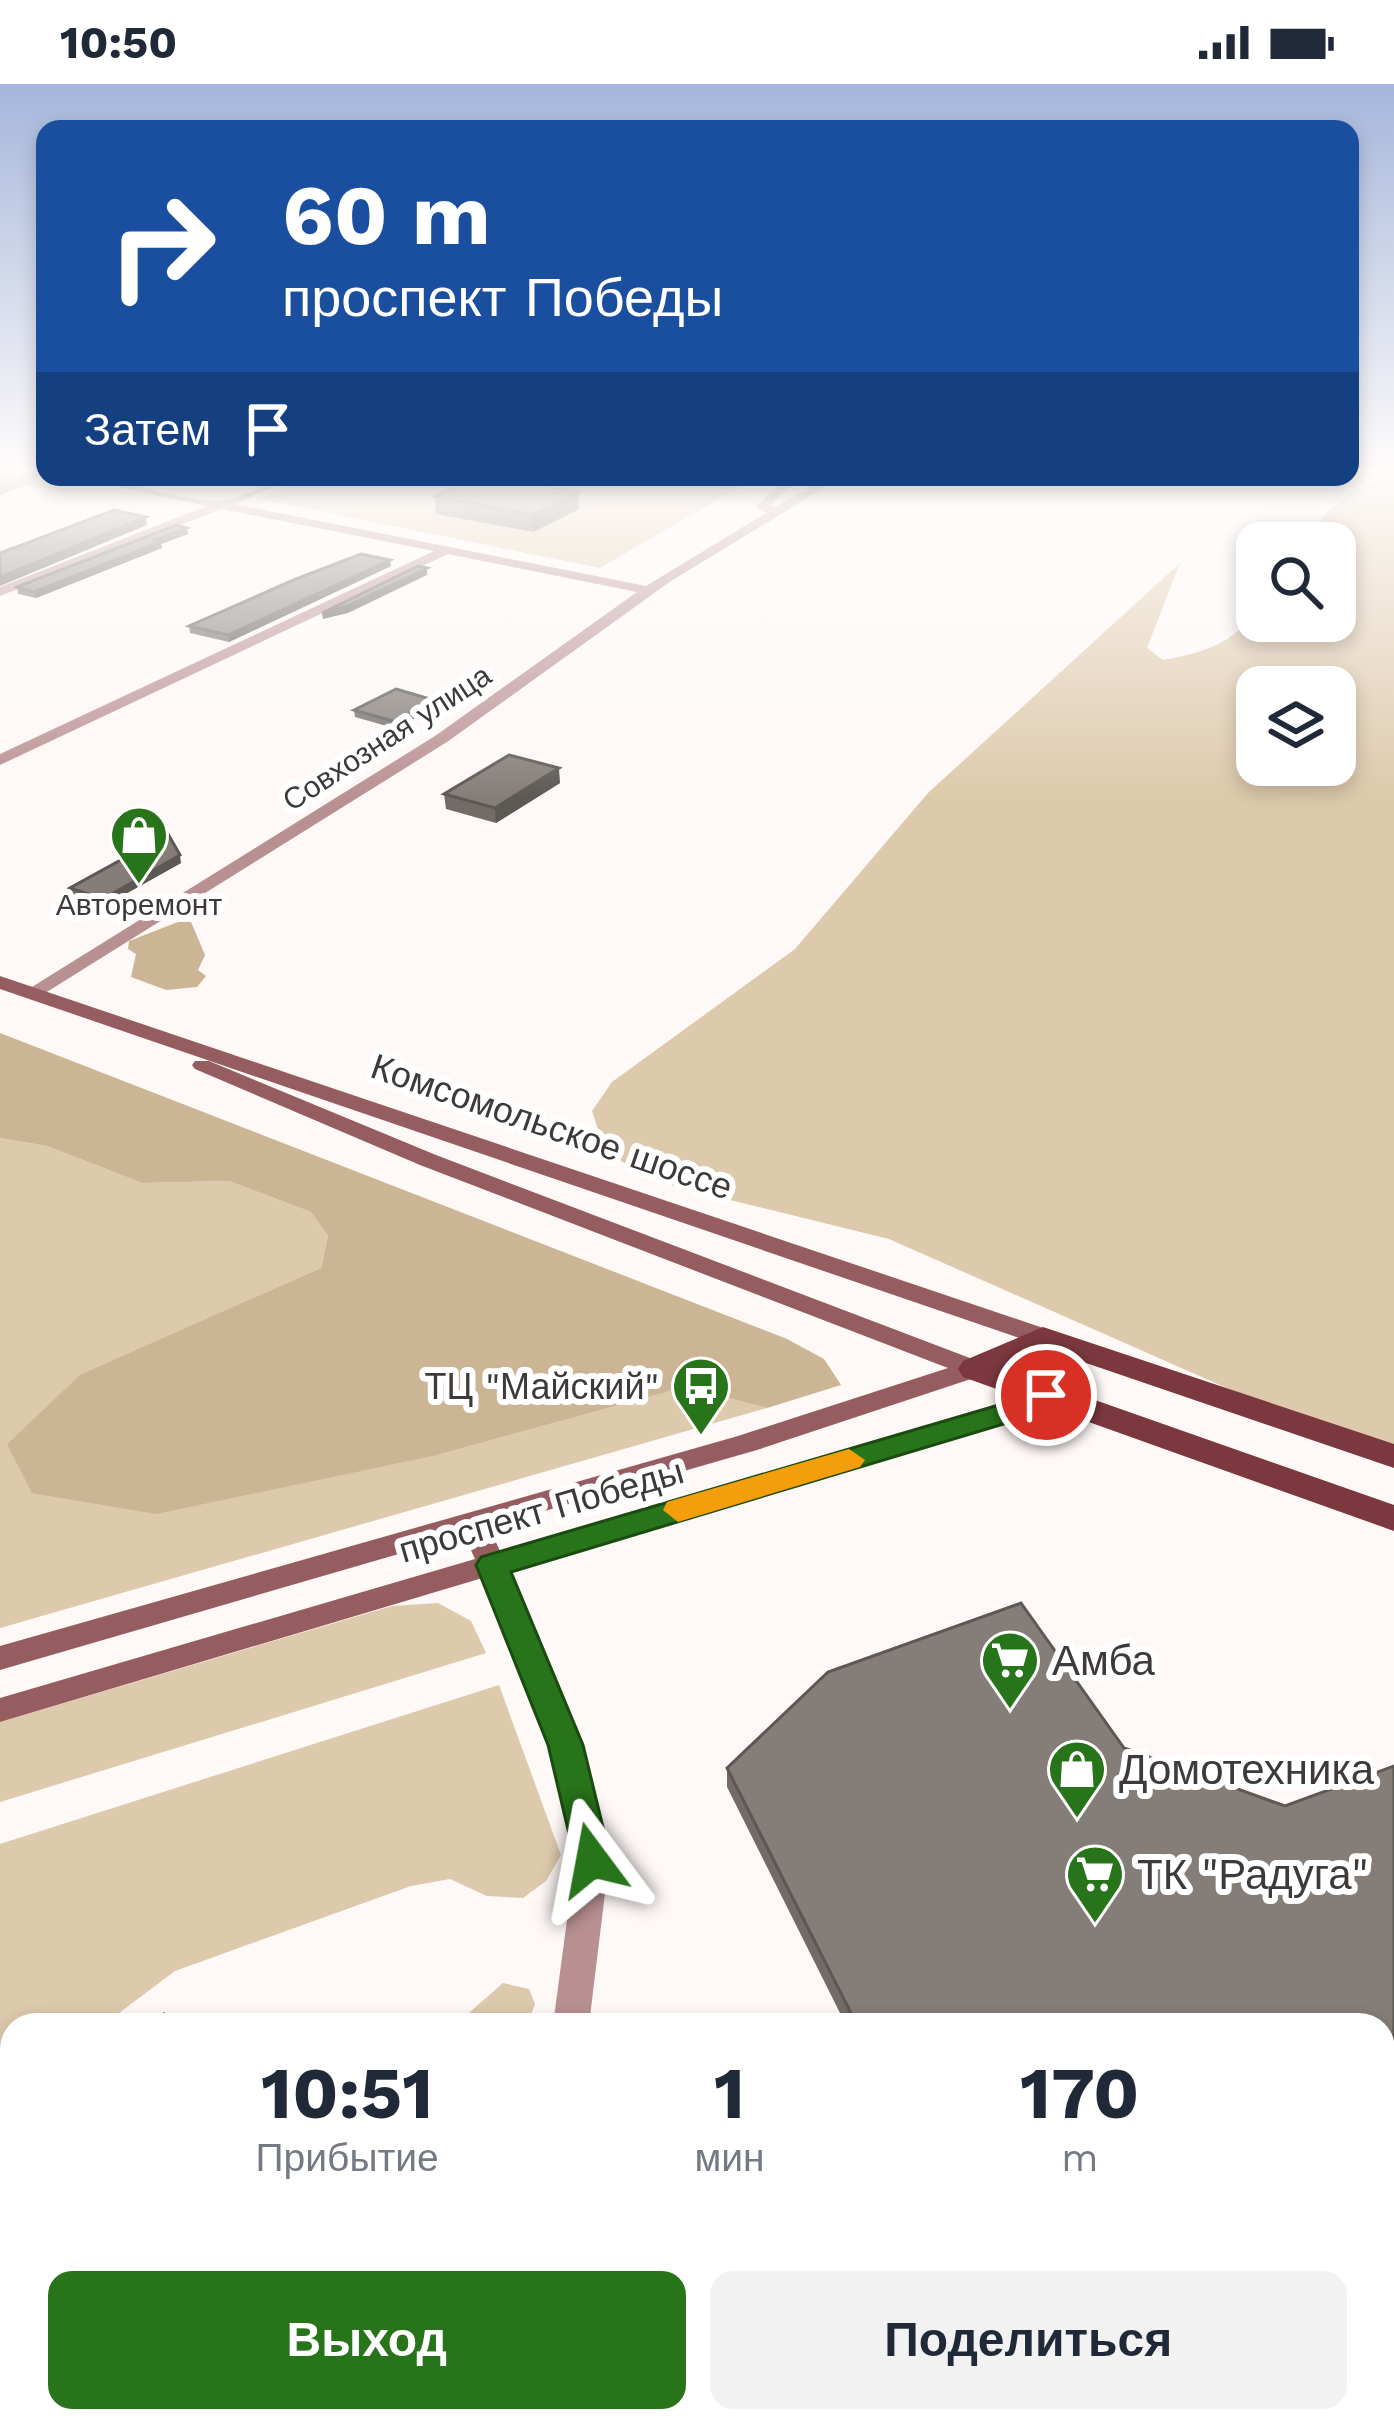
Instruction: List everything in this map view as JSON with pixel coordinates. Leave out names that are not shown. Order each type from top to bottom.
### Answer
[{"type":"main road","name":"Комсомольское шоссе","points":[[0,982],[456,1133],[1394,1456]]},
{"type":"main road","name":"Комсомольское шоссе","points":[[34,994],[428,1160],[974,1369],[1394,1518]]},
{"type":"main road","points":[[428,1160],[456,1133]]},
{"type":"main road","points":[[974,1369],[1042,1337],[1046,1395]]},
{"type":"main road","name":"проспект Победы","points":[[0,1658],[768,1436],[974,1369]]},
{"type":"main road","name":"проспект Победы","points":[[0,1710],[1019,1409],[1046,1395]]},
{"type":"main road","points":[[473,1522],[492,1565]]},
{"type":"street","points":[[0,760],[380,582]]},
{"type":"street","points":[[603,582],[652,591]]},
{"type":"street","name":"Совхозная улица","points":[[34,994],[441,740],[667,582]]},
{"type":"street","points":[[492,1565],[566,1745],[592,1860],[573,2013]]},
{"type":"shaded area","points":[[1160,582],[1173,582],[1147,648],[1163,660],[1216,645],[1236,633],[1236,642],[1356,642],[1356,582],[1394,582],[1394,1448],[1322,1430],[889,1239],[673,1186],[606,1154],[592,1111],[612,1082],[795,949],[928,793]]},
{"type":"shaded area","points":[[178,922],[191,922],[205,955],[198,970],[206,976],[197,987],[166,990],[131,977],[136,954],[128,949],[129,941]]},
{"type":"shaded area","points":[[0,1033],[787,1339],[824,1359],[841,1385],[767,1408],[685,1387],[437,1455],[156,1514],[32,1493],[7,1444],[80,1375],[321,1268],[328,1236],[311,1212],[229,1181],[142,1183],[47,1146],[0,1138]]},
{"type":"shaded area","points":[[0,1138],[47,1146],[142,1183],[229,1181],[311,1212],[328,1236],[321,1268],[80,1376],[7,1444],[437,1455],[685,1387],[767,1408],[0,1628]]},
{"type":"shaded area","points":[[438,1603],[471,1621],[486,1653],[0,1802],[0,1722],[392,1606]]},
{"type":"shaded area","points":[[499,1685],[561,1855],[546,1881],[523,1898],[487,1896],[450,1879],[411,1886],[175,1971],[119,2013],[0,2013],[0,1844]]},
{"type":"shaded area","points":[[503,1983],[529,1989],[535,2004],[532,2013],[469,2013]]},
{"type":"building","points":[[31,582],[60,582],[34,592],[17,587]]},
{"type":"building","points":[[290,582],[343,582],[228,635],[189,626]]},
{"type":"building","points":[[386,582],[399,582],[348,606],[322,613]]},
{"type":"building","points":[[396,689],[433,700],[396,722],[354,710]]},
{"type":"building","points":[[509,755],[559,768],[495,808],[444,794]]},
{"type":"building","points":[[168,834],[180,855],[103,899],[70,888]]},
{"type":"building","name":"ТК \"Радуга\"","points":[[1021,1603],[1124,1748],[1285,1806],[1394,1766],[1394,2013],[851,2013],[727,1768],[828,1672]]},
{"type":"slow traffic","points":[[678,1510],[849,1460]]},
{"type":"place","name":"Авторемонт","points":[[139,886]]},
{"type":"place","name":"ТЦ \"Майский\"","points":[[701,1437]]},
{"type":"place","name":"Амба","points":[[1010,1711]]},
{"type":"place","name":"Домотехника","points":[[1077,1820]]},
{"type":"place","name":"ТК \"Радуга\"","points":[[1095,1925]]},
{"type":"route","points":[[592,1860],[566,1745],[492,1565],[1019,1409],[1046,1395]]}]
